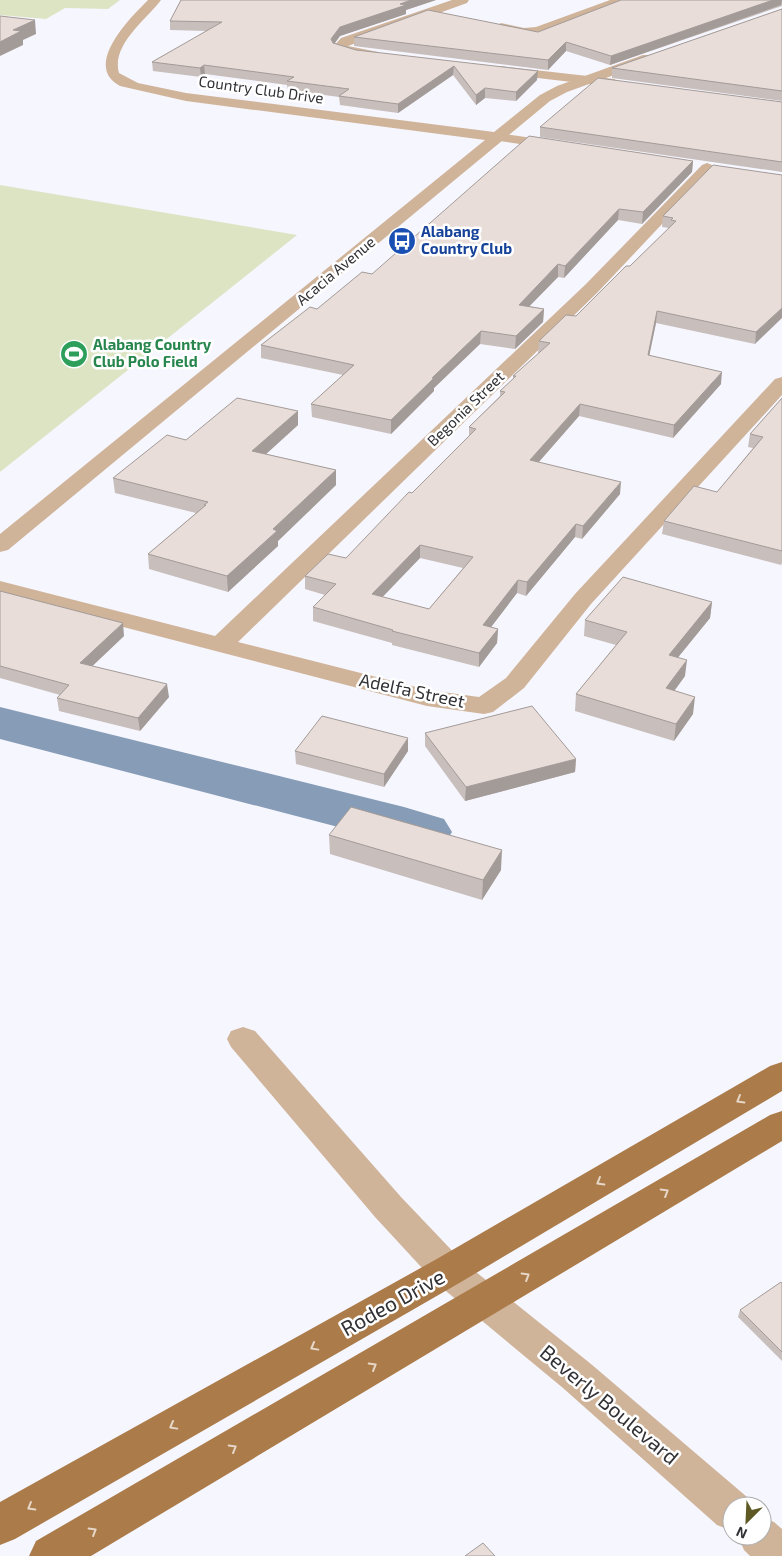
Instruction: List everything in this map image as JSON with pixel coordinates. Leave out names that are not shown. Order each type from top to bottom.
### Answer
[{"type":"main road","name":"Rodeo Drive","points":[[0,1525],[448,1271],[782,1075]]},
{"type":"main road","points":[[51,1556],[484,1302],[782,1124]]},
{"type":"street","name":"Country Club Drive","points":[[155,0],[138,18],[112,57],[112,72],[115,77],[125,83],[179,96],[392,125],[498,137]]},
{"type":"street","points":[[384,56],[356,52],[339,47],[345,41],[463,0]]},
{"type":"street","points":[[486,24],[524,32],[538,32],[621,0]]},
{"type":"street","points":[[430,11],[458,18]]},
{"type":"street","name":"Acacia Avenue","points":[[0,545],[545,98],[586,80],[667,51]]},
{"type":"street","points":[[490,68],[626,85]]},
{"type":"street","points":[[392,125],[436,145]]},
{"type":"street","points":[[498,137],[574,148]]},
{"type":"street","points":[[448,157],[448,178]]},
{"type":"street","name":"Begonia Street","points":[[220,645],[592,288],[707,168]]},
{"type":"street","name":"Adelfa Street","points":[[0,588],[427,698],[484,706],[515,683],[583,599],[782,383]]},
{"type":"street","name":"Beverly Boulevard","points":[[244,1039],[388,1207],[448,1271],[577,1376],[722,1502]]},
{"type":"street","points":[[770,1546],[780,1556]]},
{"type":"green space","points":[[0,0],[120,0],[108,9],[65,8],[46,19],[0,15]]},
{"type":"green space","name":"Alabang Country Club Polo Field","points":[[0,185],[297,235],[0,472]]},
{"type":"building","points":[[181,0],[411,0],[400,4],[406,5],[340,27],[331,39],[333,43],[356,50],[538,71],[516,92],[485,88],[476,95],[454,66],[398,104],[339,96],[349,89],[287,81],[294,77],[204,65],[200,68],[152,62],[222,22],[170,21]]},
{"type":"building","points":[[621,0],[773,0],[611,56],[566,42],[548,60],[354,37],[428,10],[538,32]]},
{"type":"building","points":[[782,9],[782,91],[612,68]]},
{"type":"building","points":[[0,16],[35,20],[13,30],[21,31],[0,42]]},
{"type":"building","points":[[598,78],[782,102],[782,162],[540,127]]},
{"type":"building","points":[[529,136],[693,161],[643,212],[619,209],[565,266],[558,264],[519,305],[544,309],[516,336],[481,331],[391,420],[311,404],[354,365],[261,345],[310,307],[317,309],[362,272],[372,274]]},
{"type":"building","points":[[713,165],[782,175],[782,308],[756,332],[657,311],[648,355],[722,372],[674,425],[580,404],[530,460],[621,482],[583,526],[576,524],[527,582],[518,580],[483,625],[498,629],[479,653],[392,631],[313,607],[336,584],[305,576],[328,554],[346,558],[409,492],[412,493],[476,429],[469,427],[505,392],[500,391],[516,376],[513,376],[550,343],[539,341],[566,315],[576,316],[626,266],[630,266],[676,221],[671,220],[673,218],[663,216]],"holes":[[[420,545],[473,557],[429,609],[372,594]]]},
{"type":"building","points":[[237,398],[298,411],[252,451],[336,470],[273,529],[277,531],[227,576],[148,554],[208,502],[113,478],[167,435],[186,440]]},
{"type":"building","points":[[782,398],[782,551],[664,521],[694,486],[717,492],[763,437],[750,434]]},
{"type":"building","points":[[623,577],[712,602],[669,655],[687,660],[666,688],[695,697],[676,724],[576,694],[627,632],[585,620]]},
{"type":"building","points":[[0,591],[123,623],[80,663],[167,684],[138,718],[57,698],[69,685],[0,666]]},
{"type":"building","points":[[532,706],[576,759],[466,787],[425,733]]},
{"type":"building","points":[[322,716],[408,738],[384,774],[295,751]]},
{"type":"building","points":[[351,807],[502,850],[483,880],[329,835]]},
{"type":"building","points":[[781,1282],[782,1284],[782,1352],[740,1310]]},
{"type":"building","points":[[483,1543],[495,1556],[465,1556]]},
{"type":"waterway","points":[[0,723],[384,820],[423,832]]},
{"type":"place","name":"Alabang Country Club","points":[[402,241]]},
{"type":"place","name":"Alabang Country Club Polo Field","points":[[74,354]]}]
